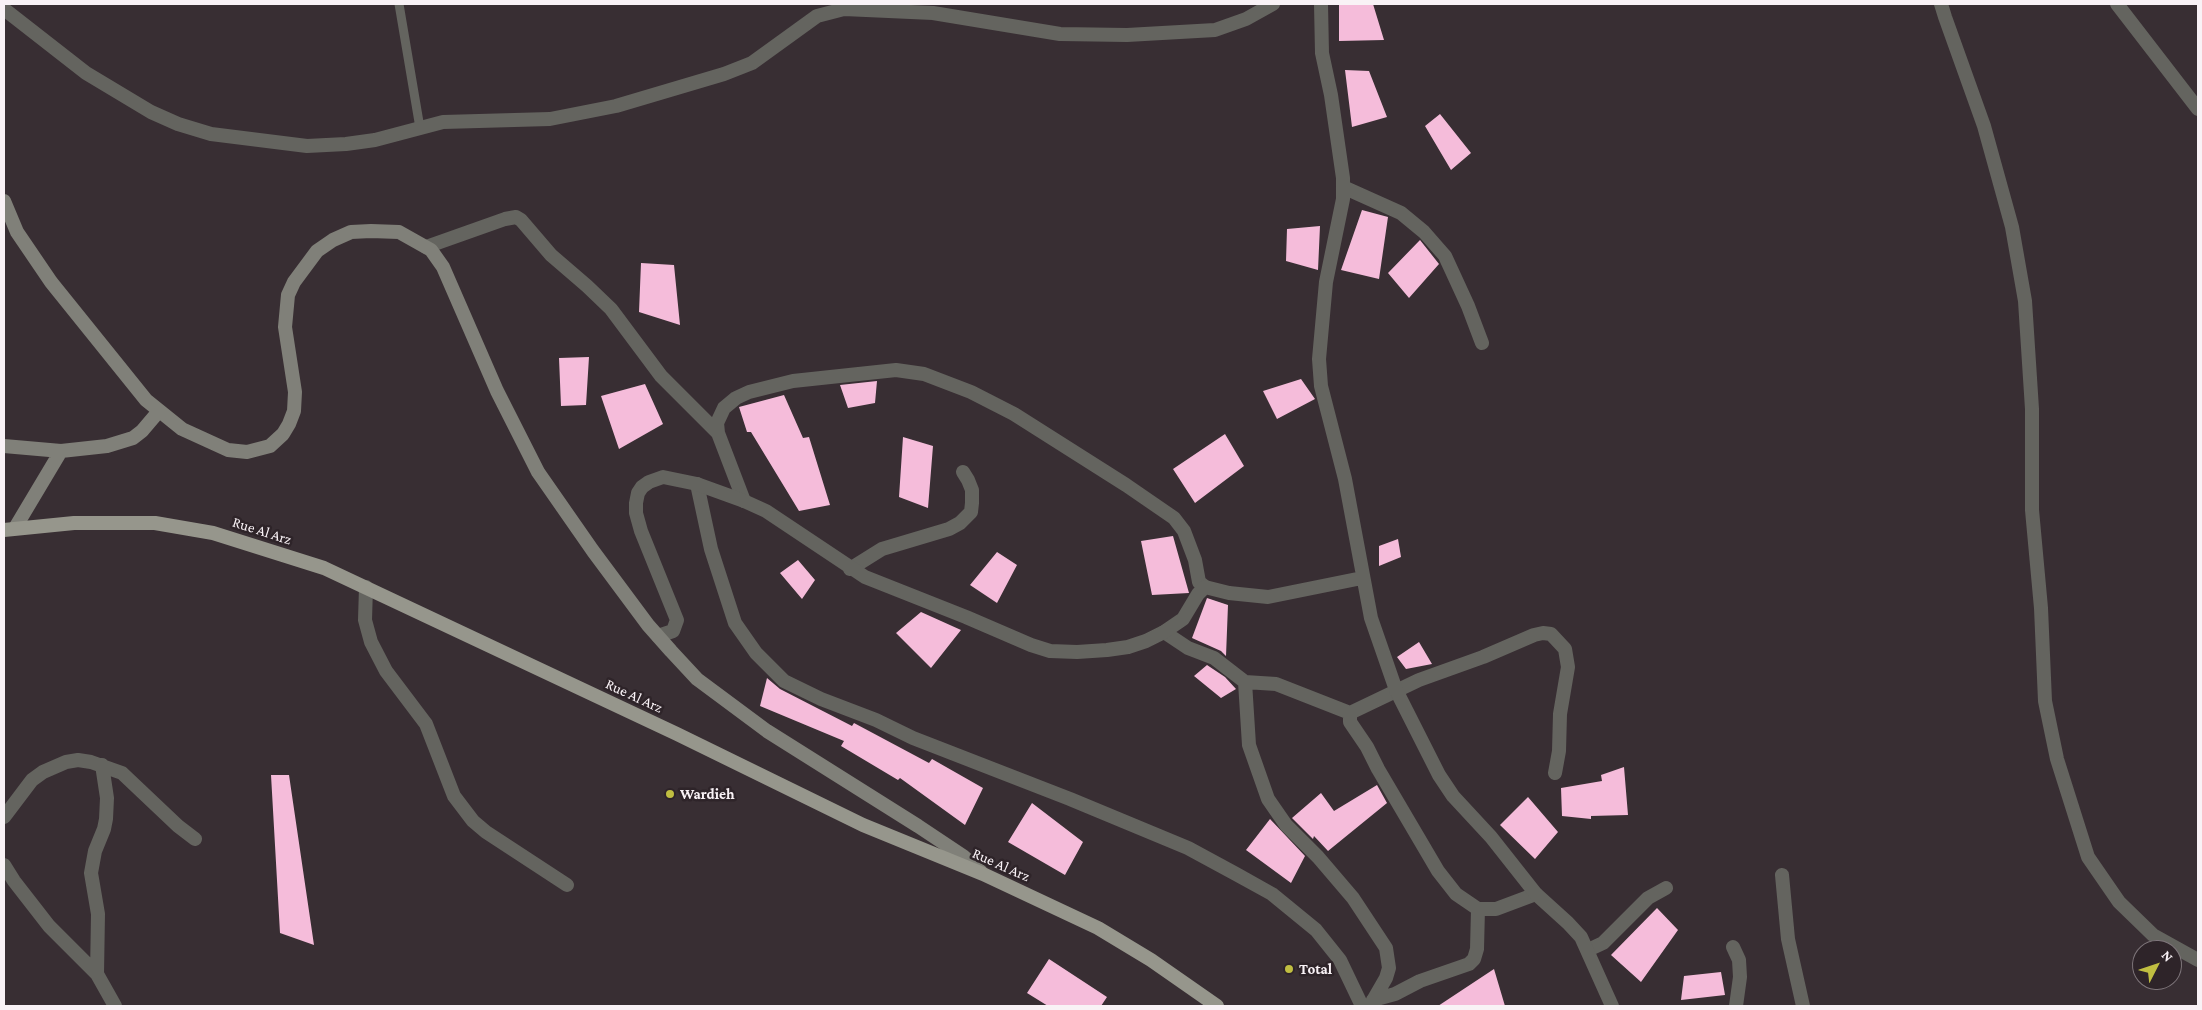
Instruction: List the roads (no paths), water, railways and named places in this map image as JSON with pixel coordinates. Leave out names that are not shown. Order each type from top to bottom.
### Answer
[{"type":"main road","points":[[4,201],[17,232],[51,282],[106,353],[146,400],[182,429],[228,450],[247,452],[270,446],[282,434],[294,411],[295,392],[284,327],[288,295],[303,269],[317,251],[333,240],[351,232],[399,232],[431,250],[443,266],[500,398],[538,472],[593,551],[658,636],[697,679],[767,731],[964,856],[983,874]]},
{"type":"main road","points":[[4,446],[61,451],[107,446],[126,441],[142,431],[158,411]]},
{"type":"main road","points":[[9,529],[61,451]]},
{"type":"main road","name":"Rue Al Arz","points":[[9,529],[74,523],[155,523],[203,531],[265,548],[324,568],[677,734],[863,825],[983,874],[1098,928],[1151,960],[1218,1006]]},
{"type":"street","points":[[4,8],[79,67],[120,95],[178,124],[211,134],[307,146],[376,140],[443,122],[550,119],[651,97],[752,63],[817,16],[844,9],[933,14],[1060,34],[1127,34],[1215,30],[1246,18],[1273,4]]},
{"type":"street","points":[[1321,4],[1322,53],[1331,96],[1343,199],[1326,282],[1319,358],[1322,386],[1345,479],[1371,618],[1396,690],[1438,775],[1453,796],[1491,837],[1536,894],[1568,923],[1580,937],[1588,950],[1601,985],[1612,1006]]},
{"type":"street","points":[[1942,4],[1944,17],[1986,135],[2012,227],[2025,301],[2032,409],[2032,510],[2041,608],[2045,701],[2058,759],[2088,857],[2119,902],[2154,935],[2198,960]]},
{"type":"street","points":[[2117,4],[2198,109]]},
{"type":"street","points":[[1343,187],[1400,213],[1424,232],[1445,256],[1462,292],[1482,343]]},
{"type":"street","points":[[426,247],[506,219],[516,217],[521,220],[551,255],[587,286],[615,314],[661,376],[718,433]]},
{"type":"street","points":[[744,501],[718,433],[717,423],[724,408],[736,398],[749,392],[793,381],[896,370],[924,374],[971,392],[1014,414],[1118,479],[1174,518],[1184,531],[1195,560],[1199,582],[1205,587],[1229,593],[1268,597],[1362,578]]},
{"type":"street","points":[[850,569],[882,549],[949,529],[960,523],[971,512],[972,503],[972,490],[963,472]]},
{"type":"street","points":[[658,636],[673,631],[676,620],[641,532],[636,513],[638,493],[648,482],[664,477],[696,484],[744,501],[786,524],[850,569],[886,586],[1050,652],[1077,652],[1128,647],[1164,632],[1183,619],[1198,594],[1205,587]]},
{"type":"street","points":[[696,484],[711,548],[735,623],[756,653],[784,681],[821,699],[876,720],[913,738],[1070,799],[1188,848],[1236,874],[1272,894],[1316,930],[1340,960],[1368,1004]]},
{"type":"street","points":[[366,587],[365,620],[371,642],[386,671],[426,724],[454,796],[473,821],[486,832],[567,885]]},
{"type":"street","points":[[1164,632],[1188,648],[1214,658],[1245,682],[1276,684],[1350,713],[1396,690],[1534,635],[1551,634],[1565,649],[1568,667],[1560,714],[1559,751],[1554,774]]},
{"type":"street","points":[[1245,682],[1249,745],[1268,799],[1286,825],[1318,857],[1353,898],[1386,948],[1389,968],[1386,978],[1368,1004]]},
{"type":"street","points":[[1350,713],[1350,722],[1367,747],[1438,871],[1456,894],[1478,909],[1496,909],[1536,894]]},
{"type":"street","points":[[4,817],[32,780],[54,766],[78,760],[102,765],[122,773],[178,826],[195,839]]},
{"type":"street","points":[[97,974],[98,914],[90,873],[95,850],[106,819],[107,798],[102,765]]},
{"type":"street","points":[[4,865],[14,882],[49,926],[97,974],[115,1006]]},
{"type":"street","points":[[1782,875],[1788,939],[1803,1006]]},
{"type":"street","points":[[1588,950],[1603,944],[1648,898],[1666,888]]},
{"type":"street","points":[[1368,1004],[1396,994],[1420,981],[1469,964],[1474,959],[1477,949],[1478,909]]},
{"type":"street","points":[[1732,947],[1739,960],[1740,977],[1736,1006]]},
{"type":"lane","points":[[399,4],[420,128]]},
{"type":"place","name":"Wardieh","points":[[670,794]]},
{"type":"place","name":"Total","points":[[1289,969]]}]
